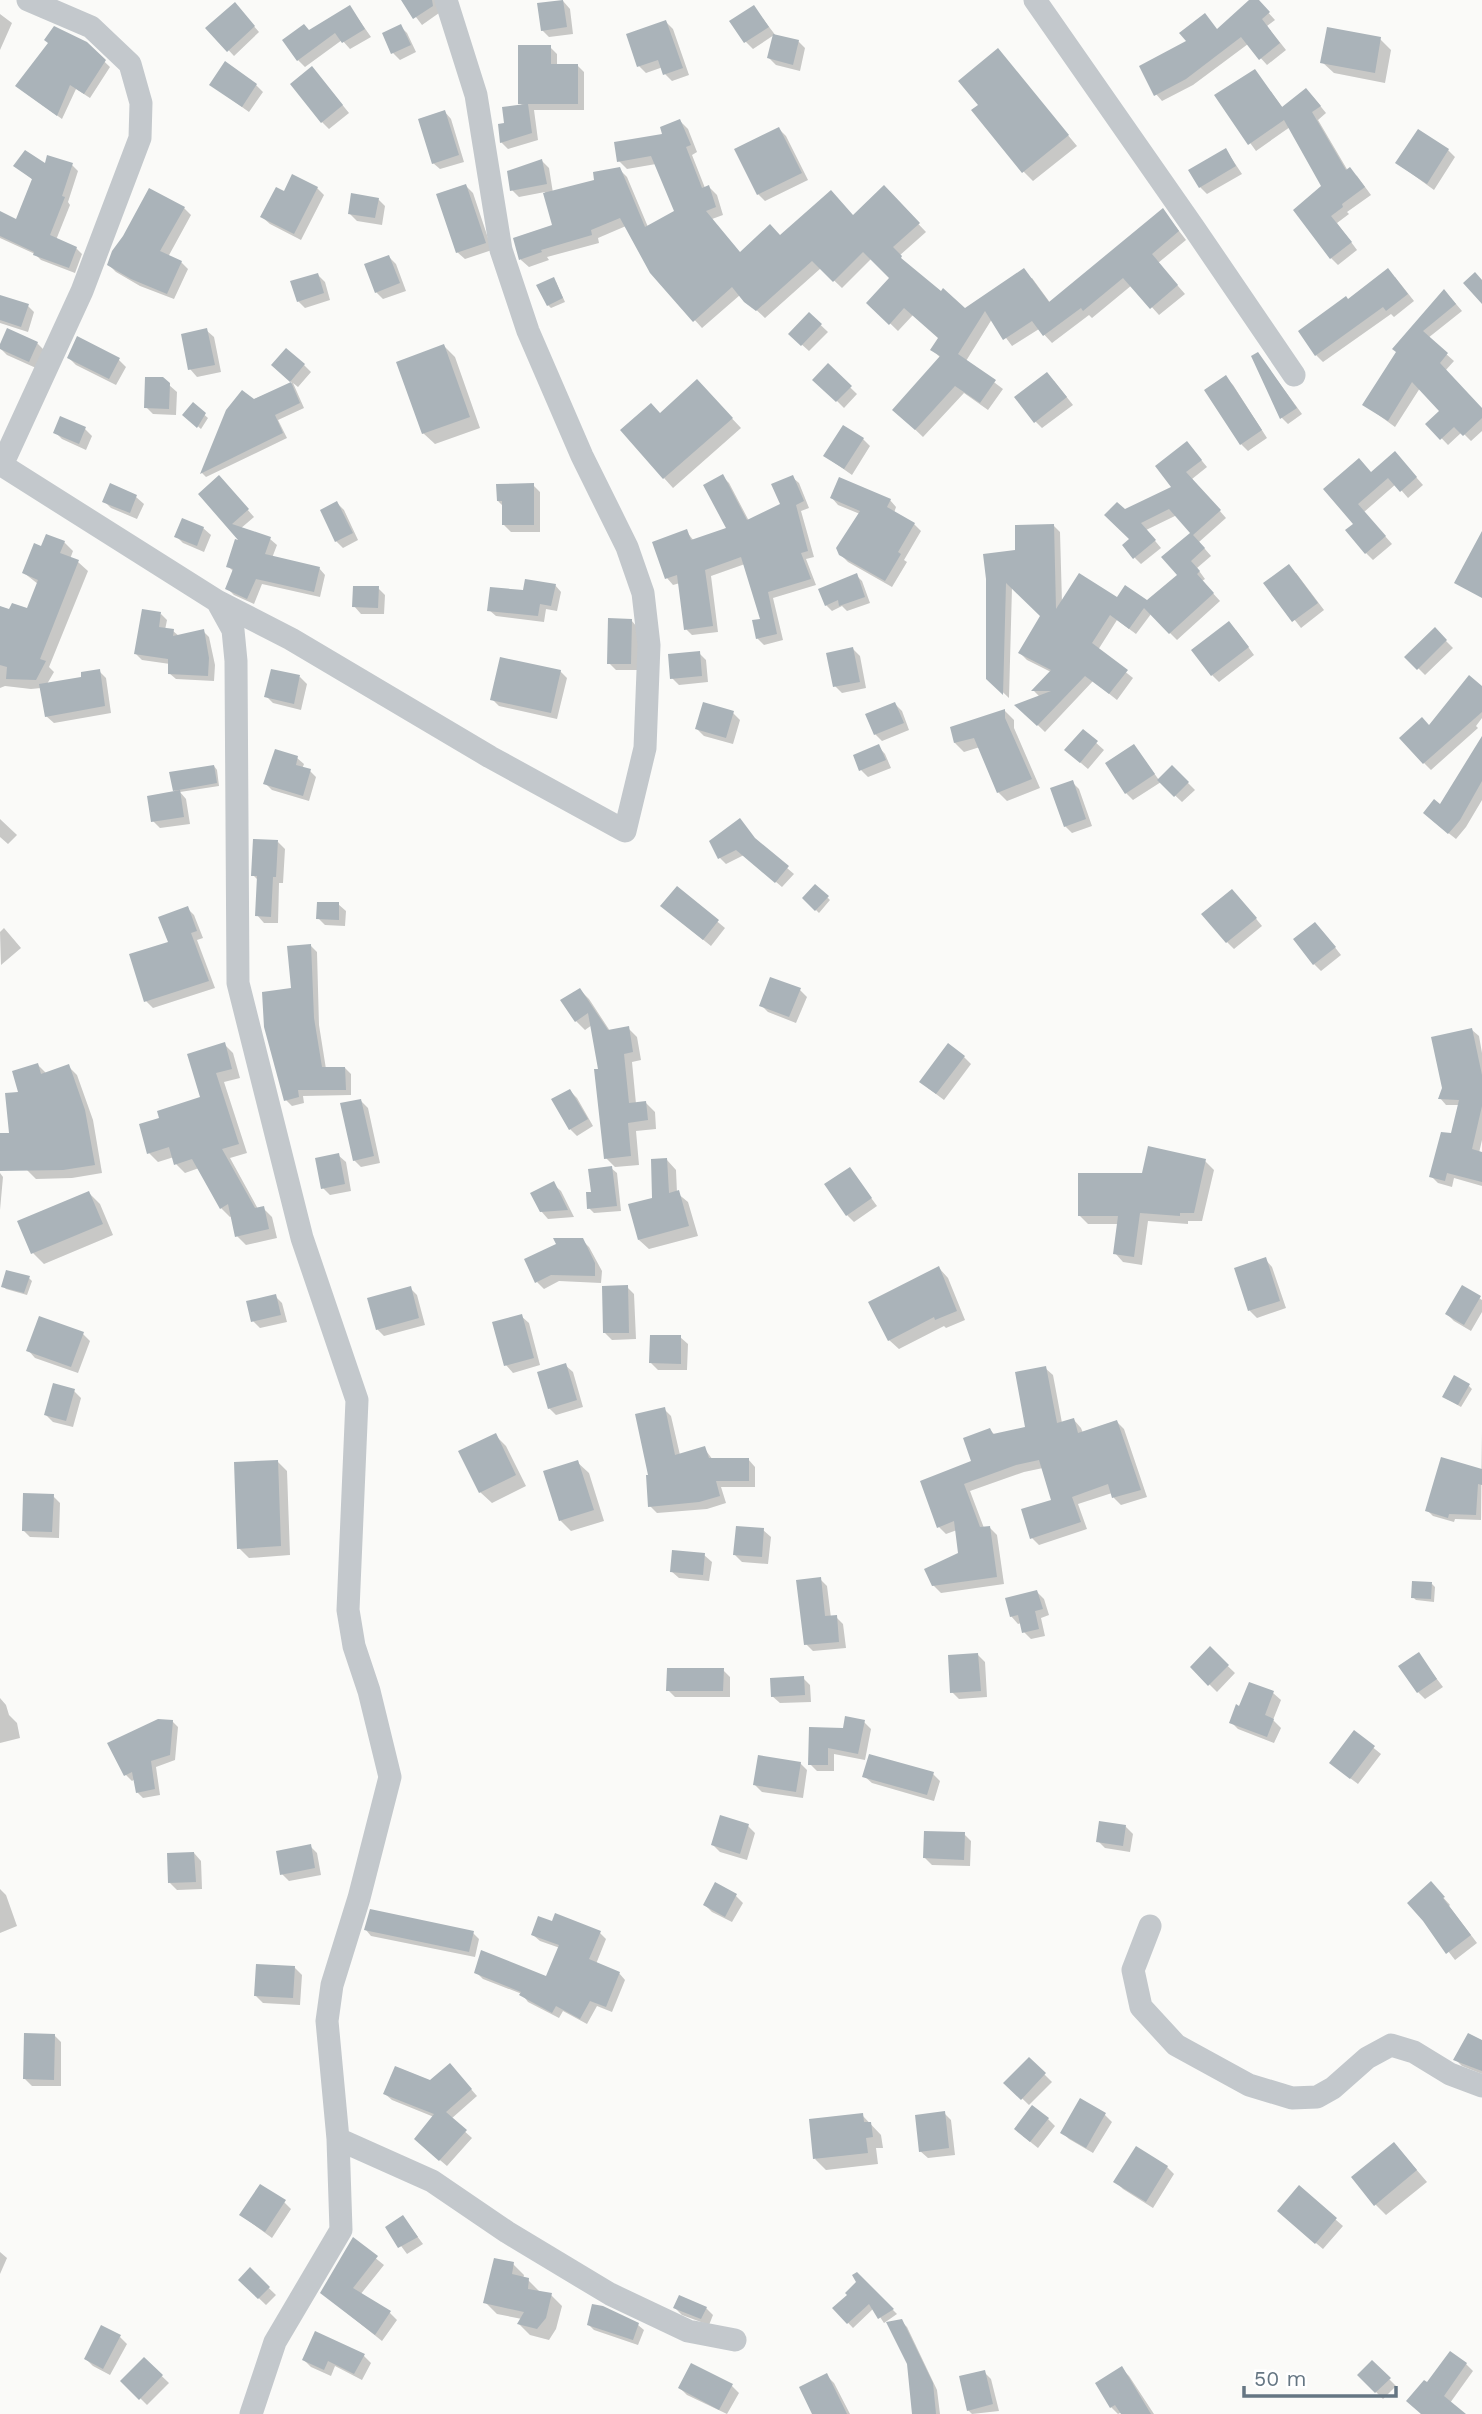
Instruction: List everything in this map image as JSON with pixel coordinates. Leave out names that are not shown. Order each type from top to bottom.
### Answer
[{"type":"street","points":[[28,0],[91,27],[130,64],[141,103],[140,138],[82,291],[1,465],[217,601],[292,639],[490,757],[625,831],[645,748],[649,645],[643,593],[627,547],[582,456],[527,331],[501,250],[476,95],[446,0]]},
{"type":"street","points":[[1035,0],[1294,375]]},
{"type":"street","points":[[217,601],[233,630],[236,661],[238,983],[302,1238],[356,1400],[348,1610],[354,1646],[369,1691],[390,1777],[359,1898],[332,1985],[327,2021],[338,2139],[341,2231],[275,2342],[251,2414]]},
{"type":"street","points":[[1150,1926],[1133,1970],[1141,2007],[1176,2045],[1249,2085],[1292,2098],[1317,2097],[1333,2088],[1367,2058],[1391,2045],[1414,2052],[1450,2074],[1482,2087]]},
{"type":"street","points":[[338,2139],[432,2181],[507,2232],[610,2294],[688,2331],[735,2340]]},
{"type":"building","points":[[401,0],[432,0],[433,6],[413,19]]},
{"type":"building","points":[[563,0],[567,27],[541,31],[537,3]]},
{"type":"building","points":[[1249,0],[1259,0],[1270,12],[1262,19],[1280,43],[1259,60],[1241,37],[1186,79],[1154,96],[1139,66],[1186,41],[1179,33],[1205,13],[1217,29]]},
{"type":"building","points":[[235,2],[255,26],[227,52],[205,28]]},
{"type":"building","points":[[350,5],[365,29],[342,43],[335,33],[297,61],[282,40],[304,24],[309,30]]},
{"type":"building","points":[[754,5],[769,27],[744,43],[729,21]]},
{"type":"building","points":[[666,20],[683,68],[663,75],[658,60],[637,67],[626,34]]},
{"type":"building","points":[[401,24],[411,45],[391,54],[382,33]]},
{"type":"building","points":[[54,26],[87,42],[106,60],[84,94],[70,85],[57,116],[15,86],[48,43],[44,40]]},
{"type":"building","points":[[1327,27],[1381,37],[1375,73],[1320,63]]},
{"type":"building","points":[[773,34],[799,40],[793,65],[767,58]]},
{"type":"building","points":[[518,45],[551,45],[551,64],[578,64],[578,104],[528,104],[532,133],[500,143],[498,124],[504,123],[502,107],[525,104],[518,104]]},
{"type":"building","points":[[998,48],[1069,135],[1022,173],[971,110],[978,105],[958,81]]},
{"type":"building","points":[[225,61],[257,84],[242,107],[209,85]]},
{"type":"building","points":[[312,66],[343,105],[321,123],[290,84]]},
{"type":"building","points":[[1255,69],[1282,107],[1306,88],[1321,106],[1312,112],[1346,170],[1350,167],[1365,187],[1331,216],[1352,242],[1330,259],[1293,210],[1321,186],[1284,120],[1248,145],[1214,95]]},
{"type":"building","points":[[445,110],[459,155],[432,164],[418,119]]},
{"type":"building","points":[[680,119],[691,145],[686,147],[702,188],[709,185],[716,207],[706,211],[740,252],[770,224],[780,235],[831,190],[853,215],[884,185],[920,223],[893,247],[901,258],[941,291],[943,288],[965,308],[1024,268],[1049,302],[1163,208],[1179,231],[1152,254],[1178,285],[1150,309],[1123,278],[1083,311],[1081,308],[1043,336],[1032,321],[1003,340],[985,311],[958,354],[996,380],[980,403],[955,386],[915,430],[892,410],[940,356],[930,350],[938,338],[904,308],[889,325],[866,303],[889,278],[863,252],[833,282],[812,261],[756,311],[744,302],[732,287],[693,322],[650,273],[620,218],[591,230],[592,235],[541,250],[542,252],[519,260],[513,238],[552,225],[543,193],[594,180],[593,172],[620,167],[645,227],[674,211],[651,156],[617,162],[614,142],[662,134],[660,127]]},
{"type":"building","points":[[779,127],[802,173],[757,195],[734,149]]},
{"type":"building","points":[[1418,129],[1449,149],[1427,184],[1395,163]]},
{"type":"building","points":[[1226,148],[1236,166],[1199,188],[1188,170]]},
{"type":"building","points":[[25,150],[45,163],[47,155],[73,163],[62,196],[65,197],[50,235],[77,247],[69,268],[33,255],[34,252],[0,236],[0,211],[16,219],[32,179],[13,166]]},
{"type":"building","points":[[542,159],[547,184],[510,191],[507,171]]},
{"type":"building","points":[[292,174],[318,187],[294,234],[260,217],[276,187],[284,191]]},
{"type":"building","points":[[466,184],[486,243],[456,253],[436,194]]},
{"type":"building","points":[[149,188],[185,207],[160,251],[182,261],[167,294],[131,279],[107,265],[112,251]]},
{"type":"building","points":[[351,193],[379,198],[375,218],[348,214]]},
{"type":"building","points":[[389,255],[400,283],[375,293],[364,264]]},
{"type":"building","points":[[1388,268],[1408,294],[1386,311],[1383,307],[1315,356],[1298,331],[1346,296],[1348,299]]},
{"type":"building","points":[[1475,272],[1482,280],[1482,304],[1463,283]]},
{"type":"building","points":[[318,273],[324,293],[297,302],[290,281]]},
{"type":"building","points":[[554,277],[563,298],[547,306],[536,285]]},
{"type":"building","points":[[1444,289],[1456,304],[1423,331],[1448,353],[1440,363],[1482,408],[1482,418],[1463,436],[1454,427],[1440,440],[1425,424],[1439,411],[1412,382],[1388,421],[1362,405],[1396,352],[1392,349]]},
{"type":"building","points":[[0,295],[29,304],[21,327],[0,320]]},
{"type":"building","points":[[809,312],[822,324],[801,346],[788,334]]},
{"type":"building","points":[[7,328],[38,342],[29,362],[0,349]]},
{"type":"building","points":[[207,328],[215,365],[188,370],[181,334]]},
{"type":"building","points":[[77,336],[120,358],[109,379],[67,358]]},
{"type":"building","points":[[444,344],[470,417],[422,434],[396,362]]},
{"type":"building","points":[[286,348],[305,364],[290,382],[271,365]]},
{"type":"building","points":[[1258,352],[1297,408],[1280,419],[1251,356]]},
{"type":"building","points":[[828,363],[852,386],[836,402],[812,380]]},
{"type":"building","points":[[1047,372],[1067,397],[1034,423],[1014,397]]},
{"type":"building","points":[[1226,375],[1262,430],[1240,445],[1204,390]]},
{"type":"building","points":[[145,377],[163,377],[170,383],[169,409],[144,408]]},
{"type":"building","points":[[697,379],[733,418],[663,479],[620,430],[651,403],[660,413]]},
{"type":"building","points":[[291,382],[300,403],[275,415],[283,433],[200,474],[226,410],[242,390],[254,399]]},
{"type":"building","points":[[193,402],[206,413],[197,428],[182,415]]},
{"type":"building","points":[[60,416],[86,427],[79,444],[53,433]]},
{"type":"building","points":[[843,425],[864,438],[844,469],[823,456]]},
{"type":"building","points":[[1187,441],[1202,460],[1186,472],[1221,510],[1193,535],[1205,548],[1191,561],[1200,571],[1197,574],[1214,593],[1169,634],[1144,608],[1129,629],[1110,615],[1092,643],[1128,670],[1109,694],[1085,676],[1037,726],[1014,705],[1051,691],[1031,691],[1051,670],[1018,653],[1040,616],[1006,583],[1003,695],[986,679],[986,579],[983,554],[1015,550],[1015,525],[1054,524],[1056,609],[1079,573],[1117,597],[1125,585],[1147,600],[1177,575],[1161,557],[1190,533],[1169,509],[1141,523],[1156,540],[1133,559],[1122,545],[1129,539],[1104,515],[1117,502],[1125,509],[1171,487],[1155,466]]},
{"type":"building","points":[[1395,451],[1417,477],[1400,492],[1388,478],[1358,504],[1386,536],[1365,554],[1345,530],[1353,524],[1323,489],[1359,458],[1371,472]]},
{"type":"building","points":[[723,474],[747,520],[780,504],[771,484],[793,475],[804,501],[796,505],[808,551],[801,553],[811,579],[768,592],[777,634],[756,639],[752,620],[760,619],[741,557],[705,570],[713,626],[684,630],[677,575],[665,579],[652,542],[687,529],[691,540],[726,528],[703,485]]},
{"type":"building","points":[[219,475],[249,509],[232,524],[271,537],[265,554],[320,567],[314,592],[256,579],[247,599],[225,589],[233,569],[226,567],[235,539],[238,540],[198,494]]},
{"type":"building","points":[[839,477],[891,499],[887,507],[915,523],[885,581],[839,555],[836,548],[860,511],[830,498]]},
{"type":"building","points":[[110,483],[137,495],[130,513],[102,502]]},
{"type":"building","points":[[534,483],[534,525],[502,525],[502,501],[497,501],[496,484]]},
{"type":"building","points":[[337,501],[353,533],[335,542],[320,510]]},
{"type":"building","points":[[182,518],[204,527],[197,546],[174,537]]},
{"type":"building","points":[[1482,531],[1482,598],[1454,583]]},
{"type":"building","points":[[46,534],[65,541],[60,553],[79,560],[40,659],[46,661],[36,680],[6,679],[7,667],[0,665],[0,606],[9,609],[12,603],[27,608],[38,580],[22,573],[34,543],[41,546]]},
{"type":"building","points":[[1289,564],[1318,603],[1292,622],[1263,583]]},
{"type":"building","points":[[857,573],[865,597],[839,606],[838,600],[825,606],[818,589]]},
{"type":"building","points":[[525,579],[556,584],[551,606],[540,604],[538,616],[487,611],[490,587],[523,590]]},
{"type":"building","points":[[353,586],[379,586],[378,608],[352,607]]},
{"type":"building","points":[[142,609],[161,612],[159,627],[174,629],[173,636],[204,629],[209,658],[208,676],[168,674],[168,659],[134,654]]},
{"type":"building","points":[[608,618],[632,619],[631,664],[607,664]]},
{"type":"building","points":[[1229,621],[1249,647],[1211,676],[1191,650]]},
{"type":"building","points":[[1435,627],[1447,640],[1417,670],[1404,657]]},
{"type":"building","points":[[853,647],[860,682],[833,687],[826,653]]},
{"type":"building","points":[[700,651],[702,676],[670,679],[668,654]]},
{"type":"building","points":[[500,657],[561,670],[551,713],[490,700]]},
{"type":"building","points":[[100,669],[105,706],[45,717],[39,684],[81,677],[81,672]]},
{"type":"building","points":[[271,669],[300,675],[294,704],[264,697]]},
{"type":"building","points":[[1469,675],[1482,686],[1482,712],[1423,764],[1399,738],[1422,717],[1429,725]]},
{"type":"building","points":[[703,702],[734,711],[726,738],[695,729]]},
{"type":"building","points":[[895,702],[904,723],[874,735],[865,714]]},
{"type":"building","points":[[1005,709],[1005,718],[1032,779],[997,793],[974,738],[954,743],[950,727]]},
{"type":"building","points":[[1083,729],[1098,741],[1080,763],[1064,750]]},
{"type":"building","points":[[1482,736],[1482,781],[1460,820],[1448,834],[1423,813],[1434,799],[1440,804]]},
{"type":"building","points":[[879,744],[886,760],[859,771],[853,755]]},
{"type":"building","points":[[1134,744],[1155,774],[1125,794],[1105,763]]},
{"type":"building","points":[[275,749],[298,756],[296,765],[311,769],[303,796],[263,784]]},
{"type":"building","points":[[214,765],[217,783],[173,791],[169,772]]},
{"type":"building","points":[[1172,765],[1189,782],[1174,797],[1157,780]]},
{"type":"building","points":[[1073,780],[1086,819],[1064,827],[1050,788]]},
{"type":"building","points":[[180,790],[184,817],[151,822],[147,796]]},
{"type":"building","points":[[740,818],[755,838],[789,866],[775,883],[736,850],[718,859],[709,841]]},
{"type":"building","points":[[253,839],[278,840],[271,917],[255,916],[257,876],[251,876]]},
{"type":"building","points":[[815,884],[829,896],[815,911],[802,898]]},
{"type":"building","points":[[677,886],[719,920],[703,940],[660,906]]},
{"type":"building","points":[[1232,889],[1257,918],[1226,943],[1201,914]]},
{"type":"building","points":[[317,902],[339,902],[339,920],[316,919]]},
{"type":"building","points":[[188,906],[197,931],[191,933],[209,981],[144,1002],[129,954],[168,942],[158,917]]},
{"type":"building","points":[[1315,922],[1336,947],[1313,965],[1293,939]]},
{"type":"building","points":[[311,944],[314,1018],[322,1067],[345,1067],[346,1090],[298,1090],[299,1097],[284,1101],[264,1027],[262,992],[291,988],[287,946]]},
{"type":"building","points":[[770,977],[801,988],[789,1017],[759,1006]]},
{"type":"building","points":[[580,988],[608,1030],[629,1026],[633,1052],[624,1054],[629,1103],[646,1101],[648,1120],[628,1123],[631,1156],[604,1159],[594,1069],[598,1069],[588,1013],[575,1022],[560,1000]]},
{"type":"building","points":[[1472,1028],[1482,1075],[1482,1106],[1472,1149],[1482,1152],[1482,1182],[1447,1173],[1445,1181],[1429,1177],[1441,1132],[1451,1133],[1459,1100],[1438,1099],[1442,1088],[1431,1037]]},
{"type":"building","points":[[225,1042],[232,1069],[216,1073],[239,1144],[222,1149],[255,1208],[264,1206],[269,1229],[235,1237],[228,1204],[220,1209],[192,1159],[174,1165],[169,1147],[147,1154],[139,1124],[159,1118],[157,1111],[200,1097],[187,1054]]},
{"type":"building","points":[[948,1043],[965,1056],[936,1094],[919,1082]]},
{"type":"building","points":[[38,1063],[41,1074],[69,1064],[85,1110],[95,1165],[63,1170],[0,1171],[0,1133],[9,1133],[5,1093],[18,1092],[12,1071]]},
{"type":"building","points":[[570,1089],[588,1119],[569,1130],[551,1099]]},
{"type":"building","points":[[361,1099],[374,1156],[353,1161],[340,1103]]},
{"type":"building","points":[[1148,1146],[1206,1159],[1194,1213],[1180,1213],[1180,1216],[1140,1213],[1134,1257],[1113,1254],[1118,1216],[1078,1216],[1078,1173],[1142,1173]]},
{"type":"building","points":[[339,1153],[345,1184],[321,1189],[315,1158]]},
{"type":"building","points":[[667,1158],[669,1193],[679,1190],[689,1226],[638,1240],[628,1204],[652,1198],[651,1159]]},
{"type":"building","points":[[612,1166],[617,1206],[587,1209],[586,1192],[591,1192],[588,1169]]},
{"type":"building","points":[[850,1167],[872,1198],[846,1216],[824,1184]]},
{"type":"building","points":[[554,1181],[568,1210],[540,1212],[530,1193]]},
{"type":"building","points":[[89,1191],[103,1224],[31,1254],[17,1221]]},
{"type":"building","points":[[553,1238],[583,1238],[595,1263],[595,1276],[551,1275],[535,1283],[524,1259],[556,1244]]},
{"type":"building","points":[[1266,1257],[1280,1301],[1248,1311],[1234,1268]]},
{"type":"building","points":[[939,1266],[957,1311],[935,1320],[934,1317],[888,1341],[868,1302]]},
{"type":"building","points":[[6,1270],[30,1276],[24,1293],[1,1287]]},
{"type":"building","points":[[628,1285],[629,1333],[603,1333],[602,1286]]},
{"type":"building","points":[[1462,1285],[1481,1296],[1464,1325],[1445,1314]]},
{"type":"building","points":[[411,1286],[419,1318],[376,1330],[367,1298]]},
{"type":"building","points":[[276,1294],[281,1315],[251,1322],[246,1301]]},
{"type":"building","points":[[522,1314],[534,1358],[504,1366],[492,1322]]},
{"type":"building","points":[[39,1316],[84,1332],[71,1367],[26,1351]]},
{"type":"building","points":[[650,1335],[681,1335],[681,1364],[649,1363]]},
{"type":"building","points":[[566,1363],[577,1400],[548,1409],[537,1372]]},
{"type":"building","points":[[1046,1366],[1057,1423],[1074,1418],[1078,1433],[1117,1420],[1141,1490],[1112,1498],[1108,1484],[1072,1497],[1081,1522],[1030,1539],[1021,1509],[1051,1500],[1039,1460],[1016,1465],[964,1484],[980,1527],[990,1526],[997,1577],[932,1586],[924,1569],[958,1553],[954,1521],[937,1528],[920,1481],[971,1461],[963,1438],[990,1428],[993,1434],[1025,1427],[1015,1372]]},
{"type":"building","points":[[1454,1375],[1470,1384],[1458,1405],[1442,1397]]},
{"type":"building","points":[[53,1383],[75,1389],[66,1421],[44,1415]]},
{"type":"building","points":[[665,1407],[675,1455],[705,1446],[709,1458],[749,1458],[749,1481],[716,1481],[720,1496],[699,1502],[648,1507],[648,1475],[635,1414]]},
{"type":"building","points":[[496,1433],[516,1475],[479,1493],[458,1451]]},
{"type":"building","points":[[1441,1457],[1482,1469],[1476,1515],[1449,1514],[1448,1518],[1425,1511]]},
{"type":"building","points":[[278,1460],[281,1546],[237,1549],[234,1462]]},
{"type":"building","points":[[578,1460],[594,1510],[559,1521],[543,1471]]},
{"type":"building","points":[[23,1493],[54,1494],[52,1532],[22,1531]]},
{"type":"building","points":[[736,1526],[764,1528],[762,1557],[733,1555]]},
{"type":"building","points":[[672,1550],[705,1553],[703,1575],[670,1572]]},
{"type":"building","points":[[821,1577],[825,1616],[837,1615],[839,1642],[804,1645],[796,1580]]},
{"type":"building","points":[[1412,1581],[1432,1582],[1431,1599],[1411,1598]]},
{"type":"building","points":[[1037,1590],[1043,1609],[1035,1611],[1039,1629],[1022,1633],[1018,1615],[1010,1617],[1005,1598]]},
{"type":"building","points":[[1210,1646],[1229,1665],[1208,1686],[1190,1667]]},
{"type":"building","points":[[1419,1652],[1437,1679],[1417,1693],[1398,1666]]},
{"type":"building","points":[[978,1653],[981,1691],[950,1693],[948,1655]]},
{"type":"building","points":[[667,1668],[724,1668],[723,1691],[666,1691]]},
{"type":"building","points":[[804,1676],[805,1695],[771,1697],[770,1678]]},
{"type":"building","points":[[1249,1682],[1274,1691],[1265,1715],[1274,1719],[1267,1737],[1229,1723]]},
{"type":"building","points":[[845,1716],[865,1720],[858,1754],[828,1748],[828,1765],[808,1765],[809,1727],[843,1728]]},
{"type":"building","points":[[158,1719],[173,1720],[170,1755],[151,1761],[155,1789],[136,1793],[132,1772],[124,1776],[107,1743]]},
{"type":"building","points":[[1354,1730],[1375,1746],[1350,1779],[1329,1763]]},
{"type":"building","points":[[869,1754],[934,1772],[927,1795],[862,1777]]},
{"type":"building","points":[[758,1755],[801,1762],[796,1792],[753,1785]]},
{"type":"building","points":[[720,1815],[749,1824],[740,1854],[711,1845]]},
{"type":"building","points":[[1099,1821],[1126,1825],[1123,1846],[1096,1842]]},
{"type":"building","points":[[924,1831],[965,1832],[964,1860],[923,1858]]},
{"type":"building","points":[[311,1844],[315,1868],[280,1875],[276,1851]]},
{"type":"building","points":[[194,1852],[196,1882],[168,1883],[167,1853]]},
{"type":"building","points":[[1431,1881],[1471,1935],[1446,1954],[1407,1903]]},
{"type":"building","points":[[715,1882],[737,1894],[725,1917],[703,1905]]},
{"type":"building","points":[[370,1909],[474,1931],[469,1952],[364,1930]]},
{"type":"building","points":[[555,1913],[601,1931],[589,1959],[620,1972],[606,2007],[590,2001],[580,2019],[556,2006],[552,2013],[519,1995],[521,1992],[474,1973],[481,1950],[546,1976],[559,1945],[531,1935],[538,1916],[552,1921]]},
{"type":"building","points":[[256,1964],[295,1966],[293,1998],[254,1996]]},
{"type":"building","points":[[24,2033],[55,2034],[54,2080],[23,2079]]},
{"type":"building","points":[[1468,2033],[1482,2040],[1482,2071],[1453,2060]]},
{"type":"building","points":[[1029,2057],[1046,2073],[1021,2100],[1003,2083]]},
{"type":"building","points":[[450,2063],[472,2089],[446,2112],[467,2130],[439,2161],[414,2139],[434,2114],[383,2094],[395,2066],[430,2080]]},
{"type":"building","points":[[1080,2098],[1106,2113],[1086,2148],[1060,2133]]},
{"type":"building","points":[[1032,2105],[1049,2118],[1030,2142],[1014,2129]]},
{"type":"building","points":[[945,2111],[949,2148],[919,2152],[915,2115]]},
{"type":"building","points":[[863,2113],[864,2122],[871,2122],[873,2137],[866,2138],[868,2153],[813,2159],[809,2119]]},
{"type":"building","points":[[1394,2142],[1417,2170],[1374,2206],[1351,2177]]},
{"type":"building","points":[[1136,2146],[1168,2166],[1146,2202],[1113,2182]]},
{"type":"building","points":[[260,2184],[286,2200],[265,2232],[239,2215]]},
{"type":"building","points":[[1299,2185],[1337,2218],[1315,2244],[1277,2211]]},
{"type":"building","points":[[403,2215],[418,2237],[398,2248],[385,2227]]},
{"type":"building","points":[[353,2237],[378,2256],[353,2288],[391,2311],[375,2335],[320,2293]]},
{"type":"building","points":[[494,2258],[514,2262],[512,2274],[529,2278],[528,2289],[552,2293],[546,2318],[537,2329],[517,2324],[524,2312],[483,2303]]},
{"type":"building","points":[[250,2267],[270,2287],[258,2299],[238,2280]]},
{"type":"building","points":[[857,2272],[894,2309],[878,2319],[869,2304],[847,2324],[832,2308],[847,2295],[845,2293],[856,2282],[852,2275]]},
{"type":"building","points":[[679,2295],[707,2307],[701,2319],[673,2308]]},
{"type":"building","points":[[592,2304],[603,2306],[639,2323],[633,2340],[587,2325]]},
{"type":"building","points":[[902,2319],[933,2383],[936,2414],[912,2414],[907,2364],[886,2322]]},
{"type":"building","points":[[101,2325],[121,2335],[103,2369],[84,2359]]},
{"type":"building","points":[[315,2331],[365,2354],[354,2374],[328,2361],[324,2370],[302,2360]]},
{"type":"building","points":[[1450,2351],[1467,2363],[1444,2396],[1466,2414],[1421,2414],[1406,2401],[1424,2380],[1427,2382]]},
{"type":"building","points":[[144,2357],[163,2375],[139,2400],[120,2381]]},
{"type":"building","points":[[1372,2360],[1391,2378],[1375,2393],[1357,2375]]},
{"type":"building","points":[[691,2363],[733,2384],[719,2410],[678,2388]]},
{"type":"building","points":[[1122,2366],[1151,2414],[1121,2414],[1115,2405],[1110,2408],[1095,2383]]},
{"type":"building","points":[[985,2370],[993,2404],[967,2411],[959,2376]]},
{"type":"building","points":[[827,2373],[847,2414],[812,2414],[799,2387]]}]
